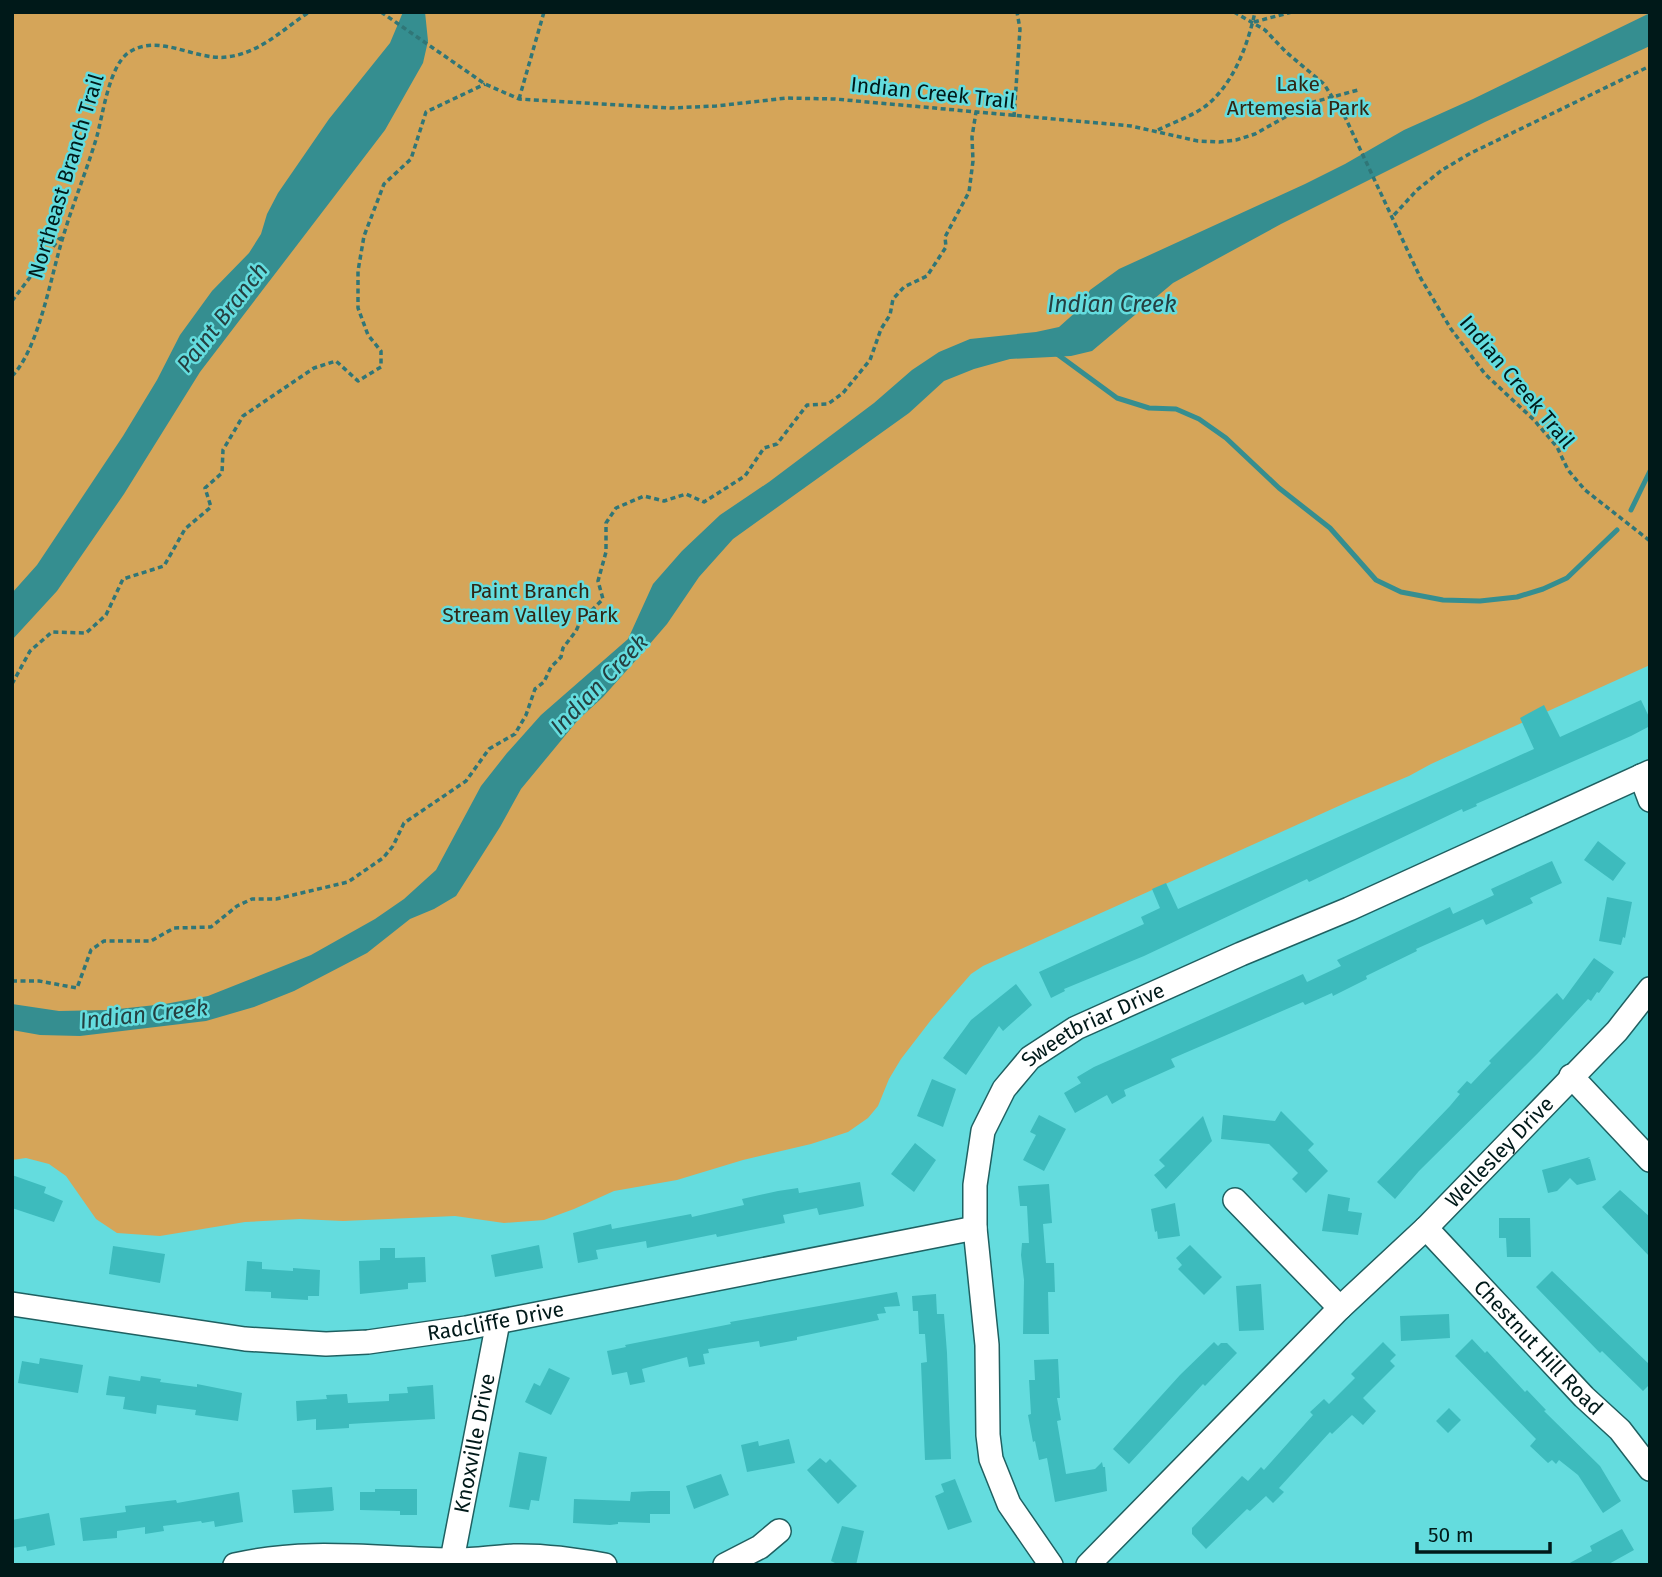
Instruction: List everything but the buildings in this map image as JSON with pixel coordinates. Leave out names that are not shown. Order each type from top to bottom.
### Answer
[{"type":"street","points":[[1645,774],[1650,800]]},
{"type":"street","name":"Sweetbriar Drive","points":[[1051,1565],[1009,1504],[991,1459],[987,1415],[987,1345],[975,1228],[975,1185],[983,1131],[1004,1089],[1030,1058],[1076,1028],[1349,909],[1645,774]]},
{"type":"street","name":"Wellesley Drive","points":[[1088,1565],[1340,1308],[1426,1228],[1617,1031],[1650,989]]},
{"type":"street","points":[[1571,1076],[1650,1160]]},
{"type":"street","points":[[1235,1200],[1340,1308]]},
{"type":"street","name":"Radcliffe Drive","points":[[12,1304],[233,1338],[326,1344],[422,1336],[975,1228]]},
{"type":"street","name":"Chestnut Hill Road","points":[[1426,1228],[1584,1397],[1620,1430],[1650,1469]]},
{"type":"street","name":"Knoxville Drive","points":[[451,1563],[498,1322]]},
{"type":"street","points":[[724,1565],[760,1547],[779,1531]]},
{"type":"street","points":[[235,1565],[259,1559],[318,1554],[451,1563],[516,1556],[604,1565]]},
{"type":"path","name":"Northeast Branch Trail","points":[[12,376],[26,356],[62,237],[96,140],[113,76],[123,58],[130,52],[153,45],[210,57],[235,56],[264,45],[309,12]]},
{"type":"path","points":[[382,13],[485,85],[519,99],[544,12]]},
{"type":"path","points":[[1014,117],[1020,29],[1017,12]]},
{"type":"path","name":"Indian Creek Trail","points":[[1234,12],[1253,22],[1324,84],[1346,119],[1420,277],[1451,329],[1485,374],[1534,420],[1557,447],[1568,470],[1585,490],[1650,541]]},
{"type":"path","points":[[1156,130],[1206,105],[1221,91],[1237,64],[1255,12]]},
{"type":"path","points":[[1253,22],[1292,12]]},
{"type":"path","points":[[1392,214],[1442,170],[1471,153],[1650,66]]},
{"type":"path","points":[[12,684],[30,651],[52,632],[86,633],[106,615],[123,579],[164,566],[185,529],[211,507],[205,488],[222,473],[223,450],[243,416],[314,368],[336,361],[358,381],[381,367],[381,351],[368,335],[358,307],[358,271],[368,226],[384,184],[411,159],[426,112],[485,85]]},
{"type":"path","points":[[1333,97],[1358,90]]},
{"type":"path","name":"Indian Creek Trail","points":[[519,99],[670,108],[716,106],[787,97],[835,99],[1131,126],[1198,141],[1236,141],[1255,134],[1310,103],[1333,97]]},
{"type":"path","points":[[12,981],[40,981],[77,988],[91,950],[104,941],[151,941],[174,928],[211,927],[237,905],[252,899],[276,899],[348,882],[383,858],[393,846],[404,823],[466,781],[489,749],[514,734],[526,715],[535,689],[544,682],[551,667],[561,657],[563,648],[576,632],[580,622],[603,599],[598,581],[606,552],[606,523],[616,508],[644,496],[664,500],[686,494],[704,502],[745,476],[764,449],[777,444],[807,405],[828,404],[843,393],[870,360],[881,328],[890,314],[893,299],[904,287],[927,276],[946,247],[945,237],[969,192],[976,112]]},
{"type":"path","points":[[12,301],[62,237]]},
{"type":"green space","name":"Paint Branch Stream Valley Park","points":[[12,12],[1650,12],[1650,665],[983,966],[971,974],[901,1059],[878,1106],[868,1118],[848,1132],[677,1180],[614,1191],[544,1220],[504,1223],[455,1216],[343,1221],[300,1219],[245,1222],[160,1236],[117,1233],[96,1219],[66,1176],[49,1164],[26,1158],[12,1160]]},
{"type":"water","name":"Paint Branch","points":[[403,12],[425,12],[428,41],[423,63],[385,130],[200,372],[124,494],[57,591],[12,640],[12,593],[37,565],[123,436],[180,335],[212,291],[249,253],[261,234],[267,214],[278,193],[329,119],[390,43]]},
{"type":"water","name":"Indian Creek","points":[[1650,13],[1650,46],[1485,122],[1281,224],[1173,283],[1092,351],[1071,356],[1010,359],[944,381],[909,413],[733,539],[699,577],[667,624],[603,697],[578,720],[521,789],[456,896],[410,919],[367,953],[294,991],[254,1007],[206,1021],[80,1036],[40,1035],[12,1030],[12,1004],[59,1011],[109,1010],[208,996],[311,955],[375,919],[404,899],[436,870],[481,786],[541,715],[628,639],[653,584],[682,551],[720,515],[769,482],[874,403],[912,370],[939,352],[970,339],[1059,327],[1078,310],[1090,290],[1119,269],[1305,184],[1404,130]]},
{"type":"waterway","points":[[1057,354],[1117,398],[1149,408],[1176,409],[1199,419],[1226,438],[1279,488],[1330,528],[1376,580],[1401,592],[1443,600],[1480,601],[1517,597],[1567,578],[1617,530]]},
{"type":"waterway","points":[[1631,510],[1650,471]]},
{"type":"park label","name":"Lake Artemesia Park","points":[[1298,96]]}]
